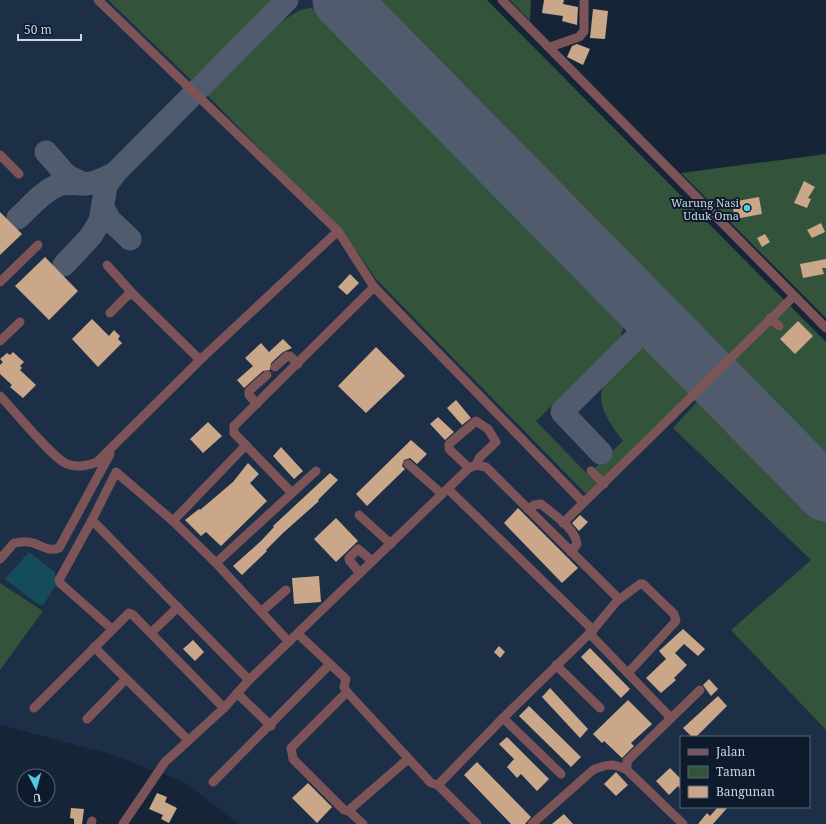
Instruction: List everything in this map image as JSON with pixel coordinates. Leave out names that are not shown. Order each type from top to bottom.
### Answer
[{"type":"street","points":[[98,0],[338,231],[374,287],[583,502]]},
{"type":"street","points":[[502,0],[826,328]]},
{"type":"street","points":[[550,47],[579,37],[584,31],[584,0]]},
{"type":"street","points":[[0,155],[19,174]]},
{"type":"street","points":[[0,396],[54,454],[67,464],[83,467],[97,462],[113,448],[200,360],[338,231]]},
{"type":"street","points":[[0,282],[38,245]]},
{"type":"street","points":[[107,265],[134,295],[200,360]]},
{"type":"street","points":[[292,493],[234,434],[234,426],[374,287]]},
{"type":"street","points":[[110,313],[128,295],[134,295]]},
{"type":"street","points":[[563,523],[794,296]]},
{"type":"street","points":[[770,318],[779,326]]},
{"type":"street","points":[[0,341],[20,322]]},
{"type":"street","points":[[275,366],[287,356],[290,356],[298,364]]},
{"type":"street","points":[[257,404],[249,395],[249,391],[267,375]]},
{"type":"street","points":[[123,824],[165,762],[224,708],[249,680],[298,634],[372,561],[391,544],[472,466],[496,442],[488,429],[476,421],[449,444],[448,448],[472,466],[486,467],[617,597],[618,601]]},
{"type":"street","points":[[173,521],[246,445]]},
{"type":"street","points":[[0,559],[14,544],[28,542],[47,550],[59,548],[113,448]]},
{"type":"street","points":[[408,464],[445,492],[591,632],[671,718]]},
{"type":"street","points":[[216,563],[316,471]]},
{"type":"street","points":[[591,471],[604,484]]},
{"type":"street","points":[[112,629],[60,583],[59,580],[116,472],[173,521],[216,563],[289,642]]},
{"type":"street","points":[[528,509],[534,505],[541,504],[563,523],[576,538],[577,544],[571,552]]},
{"type":"street","points":[[359,515],[391,544]]},
{"type":"street","points":[[92,520],[249,680]]},
{"type":"street","points":[[360,573],[349,560],[349,558],[358,549],[372,561]]},
{"type":"street","points":[[438,785],[556,665],[591,632],[618,601],[640,584],[643,584],[674,614],[676,621],[628,673]]},
{"type":"street","points":[[261,612],[286,590]]},
{"type":"street","points":[[151,633],[178,607]]},
{"type":"street","points":[[34,708],[112,629],[130,613],[224,708]]},
{"type":"street","points":[[298,634],[346,679],[344,686],[347,692],[430,784],[438,785],[477,824]]},
{"type":"street","points":[[94,647],[188,740]]},
{"type":"street","points":[[213,782],[271,726],[330,664]]},
{"type":"street","points":[[556,665],[600,708]]},
{"type":"street","points":[[87,719],[126,679]]},
{"type":"street","points":[[627,770],[627,761],[700,690]]},
{"type":"street","points":[[347,692],[291,748],[291,751],[293,758],[344,810],[350,811],[363,824]]},
{"type":"street","points":[[237,694],[271,726]]},
{"type":"street","points":[[503,718],[561,774]]},
{"type":"street","points":[[350,811],[408,759]]},
{"type":"street","points":[[532,824],[593,770],[606,764],[615,764],[627,770],[683,824]]},
{"type":"shaded area","points":[[0,0],[487,0],[826,342],[826,824],[239,824],[184,782],[107,753],[0,725],[0,666],[43,611],[0,583]]},
{"type":"shaded area","points":[[29,552],[55,572],[58,582],[43,605],[39,605],[5,579]]},
{"type":"green space","points":[[108,0],[272,0],[191,80]]},
{"type":"green space","points":[[369,0],[487,0],[826,342],[826,477],[377,22]]},
{"type":"green space","points":[[510,0],[531,0],[530,21]]},
{"type":"green space","points":[[311,8],[322,12],[340,28],[363,35],[623,302],[626,316],[620,341],[536,421],[597,484],[586,494],[376,279],[341,232],[207,95],[279,24],[298,11]]},
{"type":"green space","points":[[826,154],[826,318],[681,173]]},
{"type":"green space","points":[[649,345],[670,350],[703,384],[605,479],[594,469],[623,441],[609,421],[602,403],[601,394],[609,375],[618,365],[636,351]]},
{"type":"green space","points":[[709,389],[826,508],[826,730],[731,630],[811,560],[673,428]]},
{"type":"green space","points":[[0,583],[43,611],[0,670]]},
{"type":"building","points":[[544,0],[564,0],[563,4],[578,7],[577,25],[562,21],[563,16],[542,13]]},
{"type":"building","points":[[593,9],[608,11],[605,39],[590,38]]},
{"type":"building","points":[[577,44],[590,49],[583,65],[567,57],[572,46]]},
{"type":"building","points":[[804,181],[815,187],[808,198],[811,199],[807,208],[794,203]]},
{"type":"building","name":"Warung Nasi Uduk Oma","points":[[759,197],[762,214],[735,219],[732,202]]},
{"type":"building","points":[[0,212],[22,234],[0,255]]},
{"type":"building","points":[[821,223],[825,232],[812,238],[807,230]]},
{"type":"building","points":[[765,234],[770,242],[762,247],[757,238]]},
{"type":"building","points":[[45,257],[78,291],[49,320],[15,286]]},
{"type":"building","points":[[826,259],[826,268],[822,268],[824,274],[803,278],[800,264]]},
{"type":"building","points":[[350,274],[359,283],[347,295],[338,287]]},
{"type":"building","points":[[92,319],[109,336],[114,330],[120,336],[118,339],[122,343],[98,367],[72,339]]},
{"type":"building","points":[[798,321],[813,336],[795,354],[780,339]]},
{"type":"building","points":[[283,339],[292,348],[283,352],[271,363],[270,370],[263,371],[244,388],[237,380],[253,366],[245,358],[261,343],[269,352]]},
{"type":"building","points":[[376,347],[405,376],[366,413],[338,386]]},
{"type":"building","points":[[13,352],[24,362],[20,366],[22,368],[20,370],[36,385],[23,398],[10,387],[12,385],[0,374],[0,365],[3,362],[0,359],[7,353],[10,355]]},
{"type":"building","points":[[456,400],[471,418],[462,425],[447,408]]},
{"type":"building","points":[[438,417],[454,432],[445,440],[430,424]]},
{"type":"building","points":[[208,422],[222,436],[203,453],[190,439]]},
{"type":"building","points":[[411,440],[427,454],[417,464],[410,458],[404,460],[402,466],[405,469],[367,506],[356,494]]},
{"type":"building","points":[[281,447],[303,471],[294,479],[273,456]]},
{"type":"building","points":[[248,463],[259,474],[250,483],[267,501],[221,546],[206,532],[201,536],[185,520],[199,509],[200,510],[233,482]]},
{"type":"building","points":[[330,473],[338,480],[318,500],[319,501],[283,533],[242,575],[233,566],[261,541],[274,527],[273,526]]},
{"type":"building","points":[[518,508],[578,568],[562,583],[504,523]]},
{"type":"building","points":[[580,515],[588,522],[579,531],[572,523]]},
{"type":"building","points":[[336,518],[358,541],[336,562],[314,539]]},
{"type":"building","points":[[319,576],[321,602],[294,604],[292,578]]},
{"type":"building","points":[[683,629],[705,649],[698,656],[684,644],[675,653],[687,665],[674,678],[676,680],[661,693],[646,678],[666,659],[659,651]]},
{"type":"building","points":[[193,640],[204,652],[195,661],[183,649]]},
{"type":"building","points":[[499,646],[505,652],[500,658],[494,652]]},
{"type":"building","points":[[590,648],[630,689],[621,698],[581,657]]},
{"type":"building","points":[[709,679],[718,689],[711,696],[703,685]]},
{"type":"building","points":[[550,688],[588,729],[580,738],[542,697]]},
{"type":"building","points":[[718,696],[727,706],[697,736],[691,736],[683,728]]},
{"type":"building","points":[[628,700],[652,724],[631,743],[634,746],[622,758],[604,741],[602,743],[593,734]]},
{"type":"building","points":[[529,706],[581,757],[571,767],[519,716]]},
{"type":"building","points":[[507,737],[549,779],[537,791],[521,774],[517,778],[507,767],[514,759],[499,744]]},
{"type":"building","points":[[477,762],[531,817],[525,824],[511,824],[464,775]]},
{"type":"building","points":[[670,768],[680,778],[680,789],[678,786],[669,795],[656,781]]},
{"type":"building","points":[[616,772],[628,785],[616,796],[604,784]]},
{"type":"building","points":[[308,783],[332,807],[317,823],[292,798]]},
{"type":"building","points":[[157,793],[167,797],[165,802],[177,808],[169,823],[161,819],[163,815],[149,809]]},
{"type":"building","points":[[71,808],[84,809],[82,824],[74,824],[74,819],[70,818]]},
{"type":"building","points":[[717,808],[727,808],[713,824],[698,824],[707,813],[710,816]]},
{"type":"building","points":[[564,814],[573,824],[552,824]]},
{"type":"taxiway","points":[[64,265],[91,236],[100,221],[106,186],[115,173],[287,0]]},
{"type":"taxiway","points":[[46,152],[67,176],[84,184]]},
{"type":"taxiway","points":[[18,218],[41,196],[56,186],[92,183],[115,173]]},
{"type":"taxiway","points":[[103,208],[110,220],[130,239]]},
{"type":"taxiway","points":[[601,453],[562,412],[655,319]]},
{"type":"runway","points":[[341,0],[826,493]]},
{"type":"place","name":"Warung Nasi Uduk Oma","points":[[747,208]]}]
